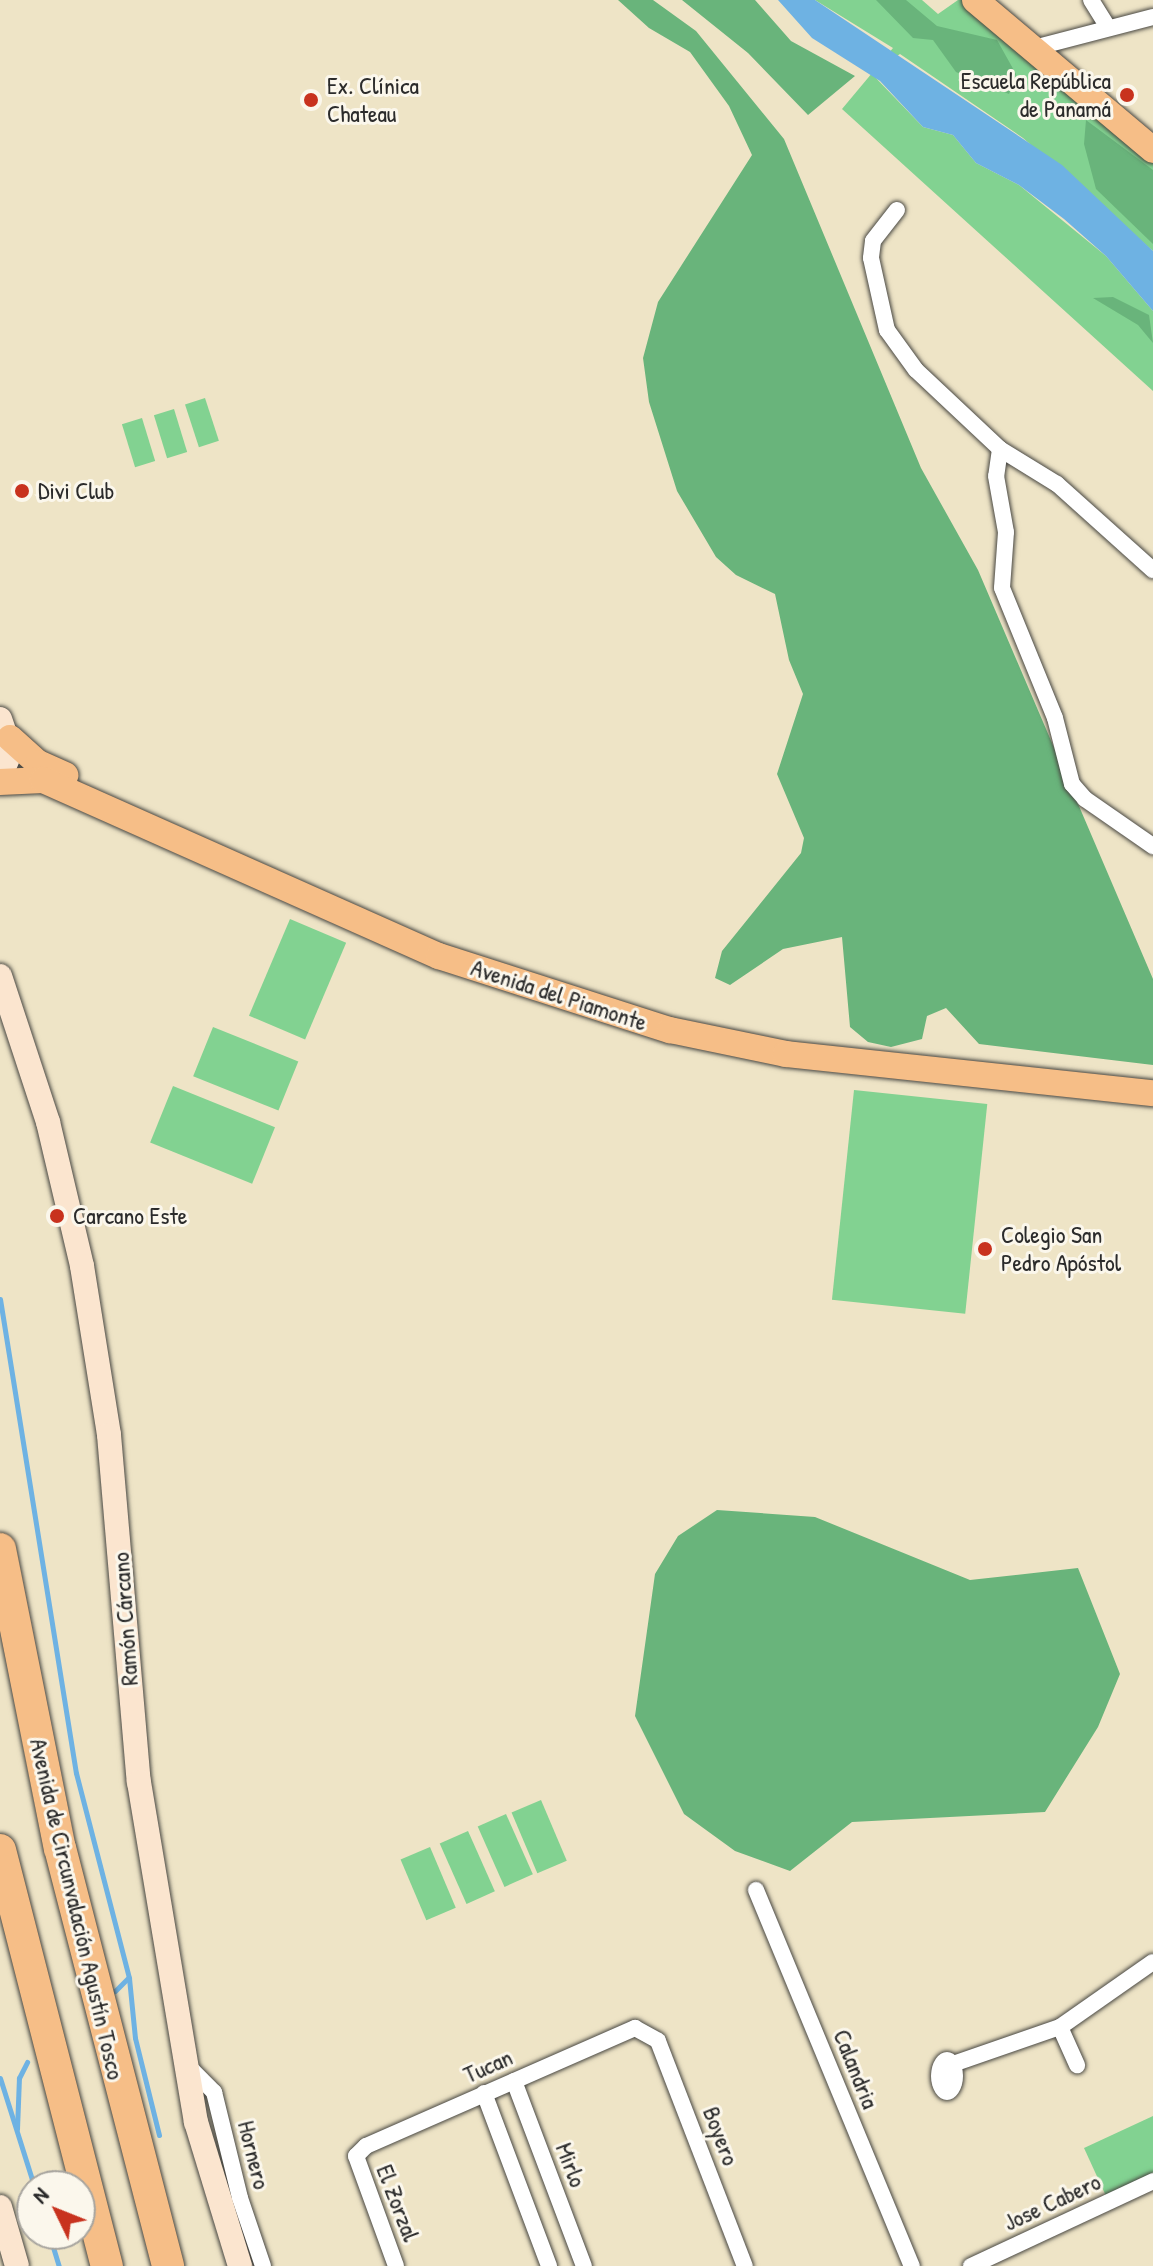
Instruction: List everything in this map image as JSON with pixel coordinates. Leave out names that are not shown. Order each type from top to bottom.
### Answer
[{"type":"highway","name":"Avenida de Circunvalación Agustín Tosco","points":[[0,1549],[64,1863],[168,2266]]},
{"type":"highway","points":[[0,1850],[107,2266]]},
{"type":"main road","points":[[975,0],[1153,150]]},
{"type":"main road","points":[[0,780],[9,764],[5,729]]},
{"type":"main road","name":"Avenida del Piamonte","points":[[5,729],[38,763],[433,936],[644,1011],[795,1042],[1153,1079]]},
{"type":"main road","name":"Avenida del Piamonte","points":[[0,780],[43,780],[439,956],[670,1030],[786,1054],[1153,1093]]},
{"type":"main road","name":"Ramón Cárcano","points":[[0,976],[48,1122],[82,1266],[109,1435],[139,1782],[196,2122],[240,2266]]},
{"type":"main road","points":[[0,2207],[17,2266]]},
{"type":"street","points":[[1091,0],[1108,27]]},
{"type":"street","points":[[1030,49],[1153,17]]},
{"type":"street","points":[[897,210],[873,241],[871,258],[887,330],[916,370],[1000,449],[1057,484],[1153,570]]},
{"type":"street","points":[[1000,449],[996,476],[1006,532],[1002,588],[1055,718],[1072,784],[1085,799],[1153,846]]},
{"type":"street","name":"Calandria","points":[[756,1890],[912,2266]]},
{"type":"street","points":[[953,2064],[1060,2027],[1153,1962]]},
{"type":"street","points":[[1060,2027],[1077,2065]]},
{"type":"street","name":"Tucan","points":[[356,2156],[366,2146],[484,2093],[623,2032],[643,2029]]},
{"type":"street","name":"Boyero","points":[[643,2029],[658,2041],[745,2266]]},
{"type":"street","name":"Hornero","points":[[186,2064],[214,2092],[240,2198],[263,2266]]},
{"type":"street","name":"Mirlo","points":[[514,2081],[584,2266]]},
{"type":"street","points":[[484,2093],[549,2266]]},
{"type":"street","name":"El Zorzal","points":[[356,2156],[396,2266]]},
{"type":"street","name":"Jose Cabero","points":[[971,2266],[1153,2181]]},
{"type":"green space","points":[[618,0],[653,0],[696,31],[784,139],[921,468],[978,570],[1153,979],[1153,1065],[979,1044],[946,1008],[927,1016],[922,1039],[891,1047],[868,1042],[850,1027],[842,937],[783,949],[730,985],[715,978],[722,951],[801,853],[804,838],[777,774],[803,694],[789,660],[775,594],[736,575],[716,557],[677,491],[649,402],[643,358],[658,302],[752,155],[729,106],[690,52],[649,28]]},
{"type":"green space","points":[[682,0],[755,0],[791,41],[855,76],[808,115],[748,53]]},
{"type":"green space","points":[[815,0],[922,0],[938,14],[958,0],[975,0],[1153,158],[1153,251],[1023,138],[900,54],[872,74],[923,127],[953,135],[976,163],[1019,185],[1106,256],[1153,311],[1153,391],[842,109],[893,48]]},
{"type":"green space","points":[[876,0],[906,0],[937,26],[997,40],[1016,74],[1009,94],[956,72],[933,40],[913,38]]},
{"type":"green space","points":[[1086,120],[1153,170],[1153,244],[1096,189],[1084,144]]},
{"type":"green space","points":[[1113,297],[1149,315],[1153,343],[1138,325],[1093,298]]},
{"type":"green space","points":[[205,398],[219,441],[199,447],[185,404]]},
{"type":"green space","points":[[174,409],[187,452],[167,458],[154,415]]},
{"type":"green space","points":[[142,418],[155,461],[135,467],[122,424]]},
{"type":"green space","points":[[290,919],[346,943],[305,1039],[249,1016]]},
{"type":"green space","points":[[213,1027],[298,1061],[278,1111],[193,1076]]},
{"type":"green space","points":[[173,1086],[275,1127],[252,1184],[150,1143]]},
{"type":"green space","points":[[854,1090],[987,1104],[965,1314],[832,1300]]},
{"type":"green space","points":[[717,1510],[815,1517],[970,1580],[1078,1568],[1120,1674],[1098,1727],[1045,1812],[852,1822],[790,1871],[735,1851],[684,1814],[635,1716],[655,1574],[678,1536]]},
{"type":"green space","points":[[541,1800],[567,1861],[537,1873],[512,1813]]},
{"type":"green space","points":[[506,1814],[533,1874],[505,1887],[478,1827]]},
{"type":"green space","points":[[468,1831],[495,1891],[467,1904],[440,1844]]},
{"type":"green space","points":[[430,1847],[456,1908],[426,1920],[401,1860]]},
{"type":"green space","points":[[1153,2116],[1153,2175],[1106,2196],[1084,2148]]},
{"type":"water","points":[[778,0],[815,0],[1062,165],[1153,251],[1153,311],[1106,256],[1064,219],[1019,185],[976,163],[953,135],[923,127],[880,81],[812,38]]},
{"type":"waterway","points":[[0,1299],[76,1773],[129,1978],[135,2038],[159,2135]]},
{"type":"waterway","points":[[115,1991],[128,1978]]},
{"type":"waterway","points":[[17,2129],[19,2078],[27,2062]]},
{"type":"waterway","points":[[0,2078],[29,2170]]},
{"type":"waterway","points":[[54,2250],[59,2266]]},
{"type":"place","name":"Escuela República de Panamá","points":[[1127,95]]},
{"type":"place","name":"Ex. Clínica Chateau","points":[[311,100]]},
{"type":"place","name":"Divi Club","points":[[22,491]]},
{"type":"place","name":"Carcano Este","points":[[57,1216]]},
{"type":"place","name":"Colegio San Pedro Apóstol","points":[[985,1249]]}]
